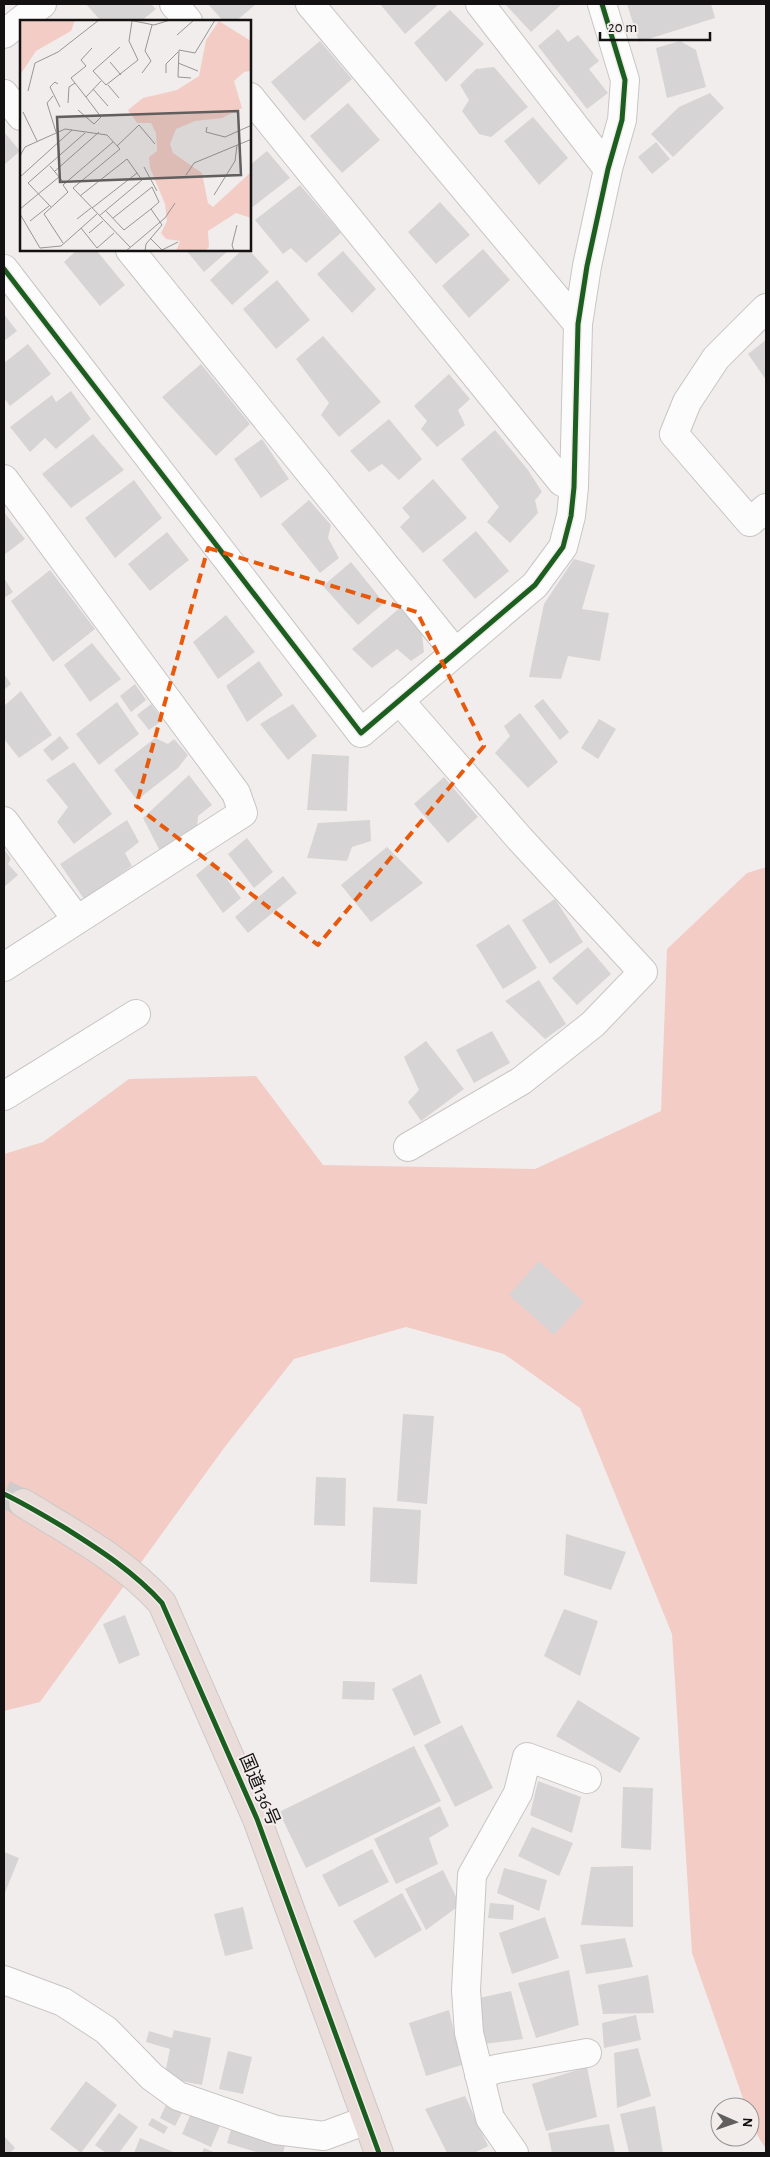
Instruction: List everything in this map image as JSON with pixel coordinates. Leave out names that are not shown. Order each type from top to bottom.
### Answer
[{"type":"highway","name":"国道136号","points":[[23,1503],[100,1550],[142,1581],[162,1603],[257,1819],[379,2153]]},
{"type":"street","points":[[22,20],[42,4]]},
{"type":"street","points":[[174,4],[187,20]]},
{"type":"street","points":[[310,4],[578,324]]},
{"type":"street","points":[[480,4],[608,169]]},
{"type":"street","points":[[4,269],[361,733],[535,585],[563,547],[571,516],[574,486],[578,324],[587,266],[608,169],[622,120],[625,80],[602,4]]},
{"type":"street","points":[[4,34],[20,21]]},
{"type":"street","points":[[4,94],[20,115]]},
{"type":"street","points":[[251,98],[562,482],[574,486]]},
{"type":"street","points":[[131,251],[455,652]]},
{"type":"street","points":[[766,308],[716,358],[687,402],[674,434],[750,522],[766,508]]},
{"type":"street","points":[[4,479],[236,793],[243,813],[4,967]]},
{"type":"street","points":[[399,700],[520,839],[643,972],[593,1024],[521,1081],[408,1147]]},
{"type":"street","points":[[4,821],[77,920]]},
{"type":"street","points":[[4,1096],[136,1014]]},
{"type":"street","points":[[514,2153],[490,2118],[469,2033],[466,1990],[472,1875],[518,1793],[527,1757],[587,1779]]},
{"type":"street","points":[[4,1980],[63,2002],[106,2030],[152,2077],[178,2096],[276,2130],[324,2136],[367,2120]]},
{"type":"street","points":[[479,2075],[496,2069],[587,2053]]},
{"type":"highlighted area","points":[[208,548],[417,612],[484,746],[318,945],[136,806]]},
{"type":"shaded area","points":[[766,867],[766,2149],[760,2139],[760,2097],[742,2097],[692,1953],[672,1634],[580,1408],[504,1354],[406,1327],[294,1359],[224,1448],[40,1702],[4,1711],[4,1154],[43,1142],[129,1079],[256,1076],[323,1165],[535,1169],[661,1111],[667,949],[747,873]]},
{"type":"building","points":[[86,4],[151,4],[156,9],[142,20],[100,20]]},
{"type":"building","points":[[208,4],[256,4],[237,20],[222,20]]},
{"type":"building","points":[[380,4],[439,4],[405,34]]},
{"type":"building","points":[[505,4],[562,4],[531,32]]},
{"type":"building","points":[[627,4],[711,4],[715,18],[639,42]]},
{"type":"building","points":[[450,10],[484,44],[446,82],[414,43]]},
{"type":"building","points":[[558,29],[568,42],[578,35],[599,61],[589,69],[608,93],[587,109],[538,46]]},
{"type":"building","points":[[320,41],[352,79],[304,121],[271,82]]},
{"type":"building","points":[[680,41],[696,50],[706,87],[667,98],[656,48]]},
{"type":"building","points":[[494,67],[528,107],[491,137],[479,134],[462,111],[469,100],[460,85],[476,69]]},
{"type":"building","points":[[710,93],[724,108],[673,157],[651,134],[679,107]]},
{"type":"building","points":[[348,103],[380,140],[342,173],[310,136]]},
{"type":"building","points":[[533,117],[568,158],[539,185],[504,141]]},
{"type":"building","points":[[4,132],[20,151],[4,165]]},
{"type":"building","points":[[656,142],[670,159],[652,174],[638,157]]},
{"type":"building","points":[[267,151],[290,178],[251,208],[251,164]]},
{"type":"building","points":[[300,185],[341,233],[306,263],[291,248],[283,254],[255,220]]},
{"type":"building","points":[[440,202],[470,235],[436,264],[408,232]]},
{"type":"building","points":[[483,249],[510,280],[469,318],[442,286]]},
{"type":"building","points":[[76,251],[97,251],[125,285],[100,306],[64,262]]},
{"type":"building","points":[[187,251],[228,251],[204,272]]},
{"type":"building","points":[[241,251],[250,251],[269,272],[232,305],[210,280]]},
{"type":"building","points":[[343,251],[376,289],[352,313],[317,274]]},
{"type":"building","points":[[277,280],[310,320],[276,349],[243,309]]},
{"type":"building","points":[[4,314],[17,331],[4,341]]},
{"type":"building","points":[[323,336],[381,402],[339,437],[321,415],[329,403],[296,359]]},
{"type":"building","points":[[766,340],[766,380],[748,354]]},
{"type":"building","points":[[28,344],[51,374],[10,406],[4,398],[4,363]]},
{"type":"building","points":[[201,364],[250,424],[216,456],[162,397]]},
{"type":"building","points":[[449,374],[470,399],[458,410],[465,425],[437,447],[421,429],[427,421],[414,406]]},
{"type":"building","points":[[71,391],[91,419],[56,449],[45,438],[30,452],[10,427],[52,395],[56,402]]},
{"type":"building","points":[[389,419],[422,459],[399,480],[382,464],[369,472],[350,451]]},
{"type":"building","points":[[495,430],[528,470],[542,492],[535,500],[538,513],[510,543],[487,522],[499,507],[461,459]]},
{"type":"building","points":[[93,434],[124,470],[71,508],[42,474]]},
{"type":"building","points":[[262,439],[289,479],[261,498],[234,459]]},
{"type":"building","points":[[433,479],[467,518],[423,553],[400,527],[410,517],[402,508]]},
{"type":"building","points":[[134,480],[162,518],[115,558],[85,518]]},
{"type":"building","points":[[309,500],[331,525],[328,538],[339,558],[320,573],[281,524]]},
{"type":"building","points":[[4,512],[25,539],[4,555]]},
{"type":"building","points":[[476,531],[509,571],[475,599],[442,560]]},
{"type":"building","points":[[167,532],[189,560],[150,591],[128,564]]},
{"type":"building","points":[[574,559],[595,565],[582,609],[609,613],[600,661],[568,656],[561,679],[529,677],[544,604]]},
{"type":"building","points":[[351,562],[384,603],[358,625],[323,586]]},
{"type":"building","points":[[50,570],[95,629],[53,662],[11,601]]},
{"type":"building","points":[[4,578],[13,592],[4,598]]},
{"type":"building","points":[[402,606],[422,634],[424,652],[411,661],[397,649],[372,668],[352,649]]},
{"type":"building","points":[[226,615],[255,652],[218,679],[193,642]]},
{"type":"building","points":[[92,643],[121,679],[90,702],[64,665]]},
{"type":"building","points":[[259,661],[283,695],[247,722],[226,686]]},
{"type":"building","points":[[4,674],[11,684],[4,690]]},
{"type":"building","points":[[135,684],[146,700],[131,712],[120,696]]},
{"type":"building","points":[[21,691],[52,735],[19,758],[4,739],[4,706]]},
{"type":"building","points":[[543,699],[569,732],[560,740],[534,706]]},
{"type":"building","points":[[117,702],[139,734],[99,765],[76,734]]},
{"type":"building","points":[[151,704],[163,720],[149,730],[137,715]]},
{"type":"building","points":[[293,704],[317,736],[288,760],[260,724]]},
{"type":"building","points":[[520,713],[558,762],[528,788],[495,753],[510,736],[504,726]]},
{"type":"building","points":[[599,719],[616,729],[598,759],[581,748]]},
{"type":"building","points":[[60,736],[69,748],[52,761],[43,750]]},
{"type":"building","points":[[155,738],[168,744],[174,739],[188,755],[178,768],[137,800],[114,770]]},
{"type":"building","points":[[312,754],[349,756],[347,811],[307,810]]},
{"type":"building","points":[[74,762],[112,814],[74,844],[57,822],[68,807],[46,780]]},
{"type":"building","points":[[189,775],[212,805],[198,816],[197,828],[160,851],[143,818]]},
{"type":"building","points":[[444,777],[478,817],[448,843],[414,804]]},
{"type":"building","points":[[127,820],[139,842],[125,853],[132,866],[84,899],[60,864]]},
{"type":"building","points":[[370,820],[371,841],[352,847],[347,861],[307,858],[318,823]]},
{"type":"building","points":[[247,838],[273,872],[254,888],[228,854]]},
{"type":"building","points":[[387,847],[423,883],[371,922],[341,885]]},
{"type":"building","points":[[4,849],[11,859],[8,864],[18,875],[4,887]]},
{"type":"building","points":[[213,861],[241,898],[223,913],[196,875]]},
{"type":"building","points":[[283,876],[297,893],[248,933],[235,917]]},
{"type":"building","points":[[555,899],[583,942],[550,964],[522,920]]},
{"type":"building","points":[[509,924],[537,968],[503,989],[476,945]]},
{"type":"building","points":[[588,947],[611,974],[577,1005],[552,978]]},
{"type":"building","points":[[539,980],[566,1024],[545,1039],[505,1001]]},
{"type":"building","points":[[492,1031],[510,1063],[474,1083],[456,1050]]},
{"type":"building","points":[[426,1041],[464,1089],[421,1121],[408,1102],[419,1090],[404,1057]]},
{"type":"building","points":[[539,1261],[584,1302],[554,1335],[509,1295]]},
{"type":"building","points":[[403,1414],[434,1416],[427,1504],[397,1501]]},
{"type":"building","points":[[316,1477],[346,1478],[345,1526],[314,1525]]},
{"type":"building","points":[[373,1507],[421,1510],[417,1584],[370,1582]]},
{"type":"building","points":[[566,1534],[626,1552],[611,1590],[564,1575]]},
{"type":"building","points":[[564,1609],[598,1621],[580,1676],[544,1656]]},
{"type":"building","points":[[125,1615],[140,1655],[119,1664],[103,1624]]},
{"type":"building","points":[[421,1674],[441,1723],[414,1736],[392,1689]]},
{"type":"building","points":[[343,1681],[375,1682],[374,1700],[342,1699]]},
{"type":"building","points":[[578,1700],[640,1738],[620,1773],[556,1736]]},
{"type":"building","points":[[462,1725],[493,1788],[455,1807],[424,1745]]},
{"type":"building","points":[[414,1746],[441,1801],[306,1868],[279,1812]]},
{"type":"building","points":[[538,1781],[581,1797],[572,1833],[530,1815]]},
{"type":"building","points":[[623,1787],[653,1788],[651,1850],[621,1848]]},
{"type":"building","points":[[440,1806],[449,1826],[429,1838],[438,1864],[396,1884],[374,1839]]},
{"type":"building","points":[[532,1827],[573,1843],[559,1876],[518,1856]]},
{"type":"building","points":[[372,1849],[389,1882],[339,1907],[322,1875]]},
{"type":"building","points":[[4,1852],[19,1858],[4,1895]]},
{"type":"building","points":[[633,1866],[633,1927],[581,1925],[591,1867]]},
{"type":"building","points":[[504,1868],[547,1880],[539,1911],[497,1893]]},
{"type":"building","points":[[443,1870],[460,1905],[426,1930],[405,1889]]},
{"type":"building","points":[[402,1893],[422,1930],[375,1958],[353,1921]]},
{"type":"building","points":[[490,1903],[514,1905],[513,1920],[488,1918]]},
{"type":"building","points":[[243,1907],[253,1949],[225,1956],[214,1914]]},
{"type":"building","points":[[545,1917],[559,1958],[512,1974],[499,1933]]},
{"type":"building","points":[[625,1938],[633,1967],[586,1974],[580,1945]]},
{"type":"building","points":[[569,1970],[579,2025],[536,2038],[518,1983]]},
{"type":"building","points":[[648,1975],[654,2013],[603,2014],[598,1985]]},
{"type":"building","points":[[511,1991],[523,2039],[484,2044],[479,1998]]},
{"type":"building","points":[[449,2010],[462,2065],[426,2076],[409,2023]]},
{"type":"building","points":[[636,2015],[641,2040],[604,2048],[602,2023]]},
{"type":"building","points":[[174,2030],[211,2038],[202,2085],[164,2078],[170,2049],[146,2042],[149,2031],[172,2038]]},
{"type":"building","points":[[638,2048],[651,2096],[617,2108],[614,2053]]},
{"type":"building","points":[[228,2051],[252,2057],[243,2094],[219,2089]]},
{"type":"building","points":[[587,2067],[597,2117],[546,2131],[532,2084]]},
{"type":"building","points":[[86,2081],[117,2105],[81,2153],[50,2129]]},
{"type":"building","points":[[465,2096],[488,2146],[474,2153],[447,2153],[425,2109]]},
{"type":"building","points":[[168,2100],[184,2109],[175,2126],[160,2118]]},
{"type":"building","points":[[655,2106],[663,2153],[629,2153],[620,2114]]},
{"type":"building","points":[[192,2111],[221,2123],[211,2147],[182,2134]]},
{"type":"building","points":[[119,2113],[138,2127],[119,2153],[106,2153],[95,2145]]},
{"type":"building","points":[[152,2118],[168,2127],[164,2134],[148,2125]]},
{"type":"building","points":[[609,2124],[615,2153],[552,2153],[548,2133]]},
{"type":"building","points":[[232,2126],[286,2142],[283,2153],[259,2153],[227,2143]]},
{"type":"building","points":[[4,2136],[15,2148],[10,2153],[4,2153]]},
{"type":"building","points":[[140,2138],[176,2153],[134,2153]]},
{"type":"building","points":[[204,2148],[216,2153],[202,2153]]},
{"type":"tunnel","points":[[4,1494],[23,1503]]},
{"type":"cycle path","points":[[4,269],[361,733],[535,585],[563,547],[571,516],[574,487],[578,324],[587,266],[608,169],[622,120],[625,80],[602,4]]},
{"type":"cycle path","points":[[4,1494],[50,1519],[104,1553],[140,1581],[162,1603],[257,1819],[379,2153]]}]
